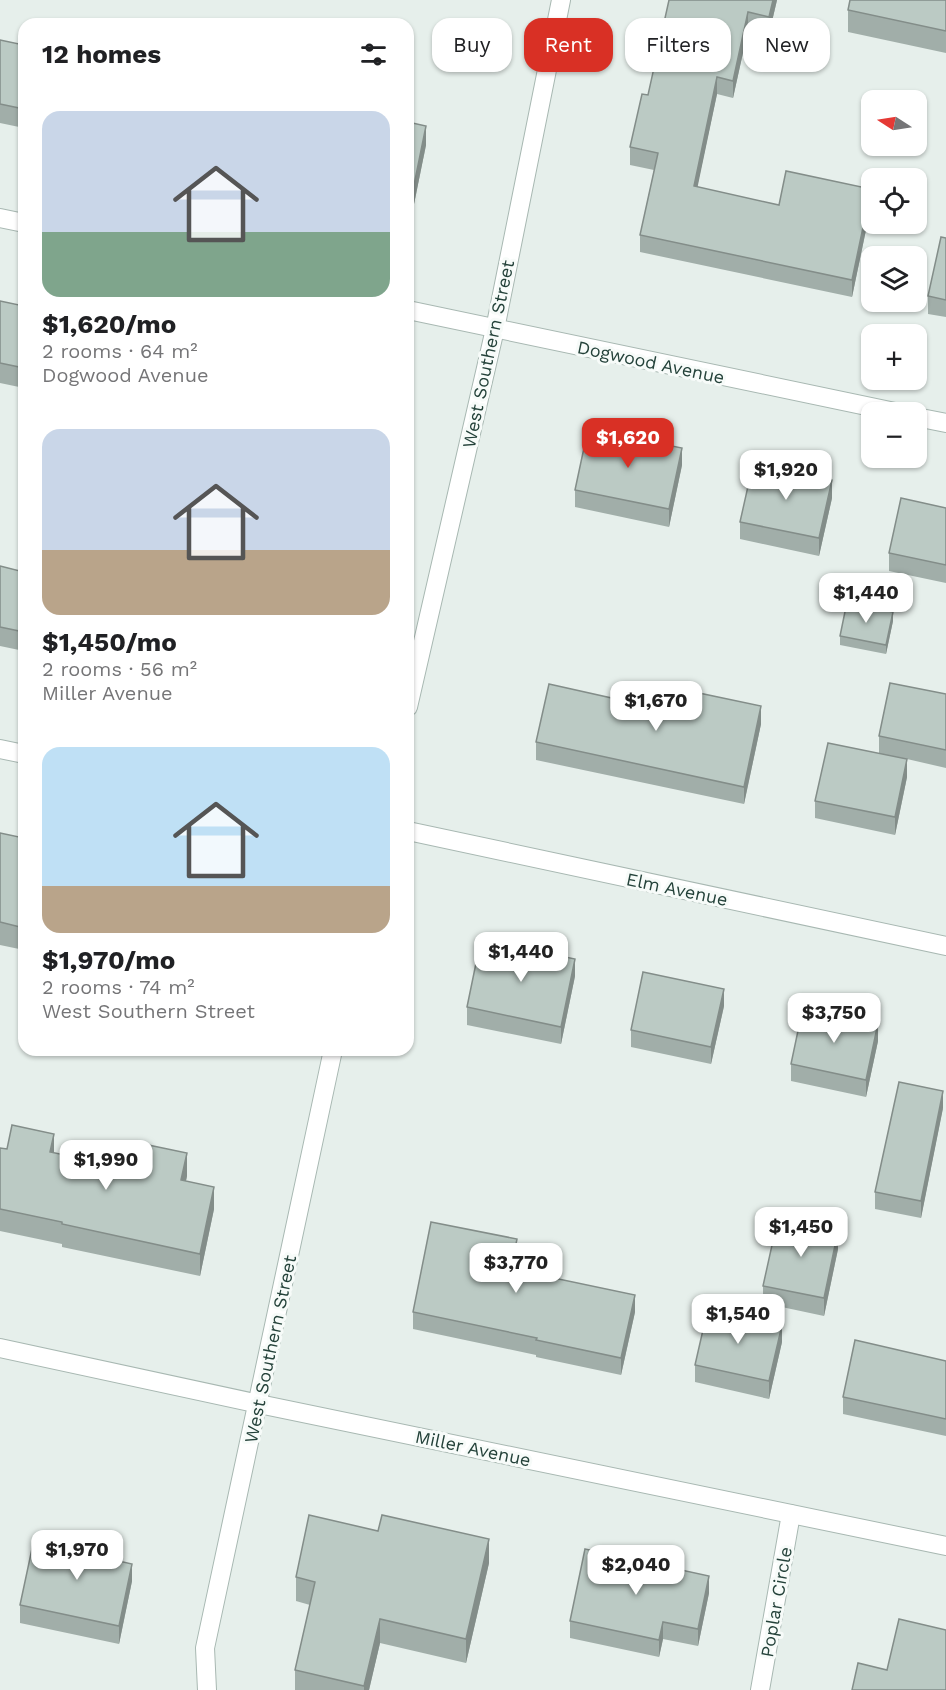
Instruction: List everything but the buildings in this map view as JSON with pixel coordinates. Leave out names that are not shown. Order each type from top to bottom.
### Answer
[{"type":"street","name":"West Southern Street","points":[[414,681],[495,329],[561,0]]},
{"type":"street","points":[[0,218],[18,222]]},
{"type":"street","name":"Dogwood Avenue","points":[[414,311],[861,405]]},
{"type":"street","points":[[927,419],[946,423]]},
{"type":"street","points":[[0,749],[18,753]]},
{"type":"street","name":"Elm Avenue","points":[[414,832],[946,946]]},
{"type":"street","name":"West Southern Street","points":[[207,1690],[205,1648],[332,1056]]},
{"type":"street","name":"Miller Avenue","points":[[0,1348],[946,1546]]},
{"type":"street","name":"Poplar Circle","points":[[760,1690],[791,1514]]}]
